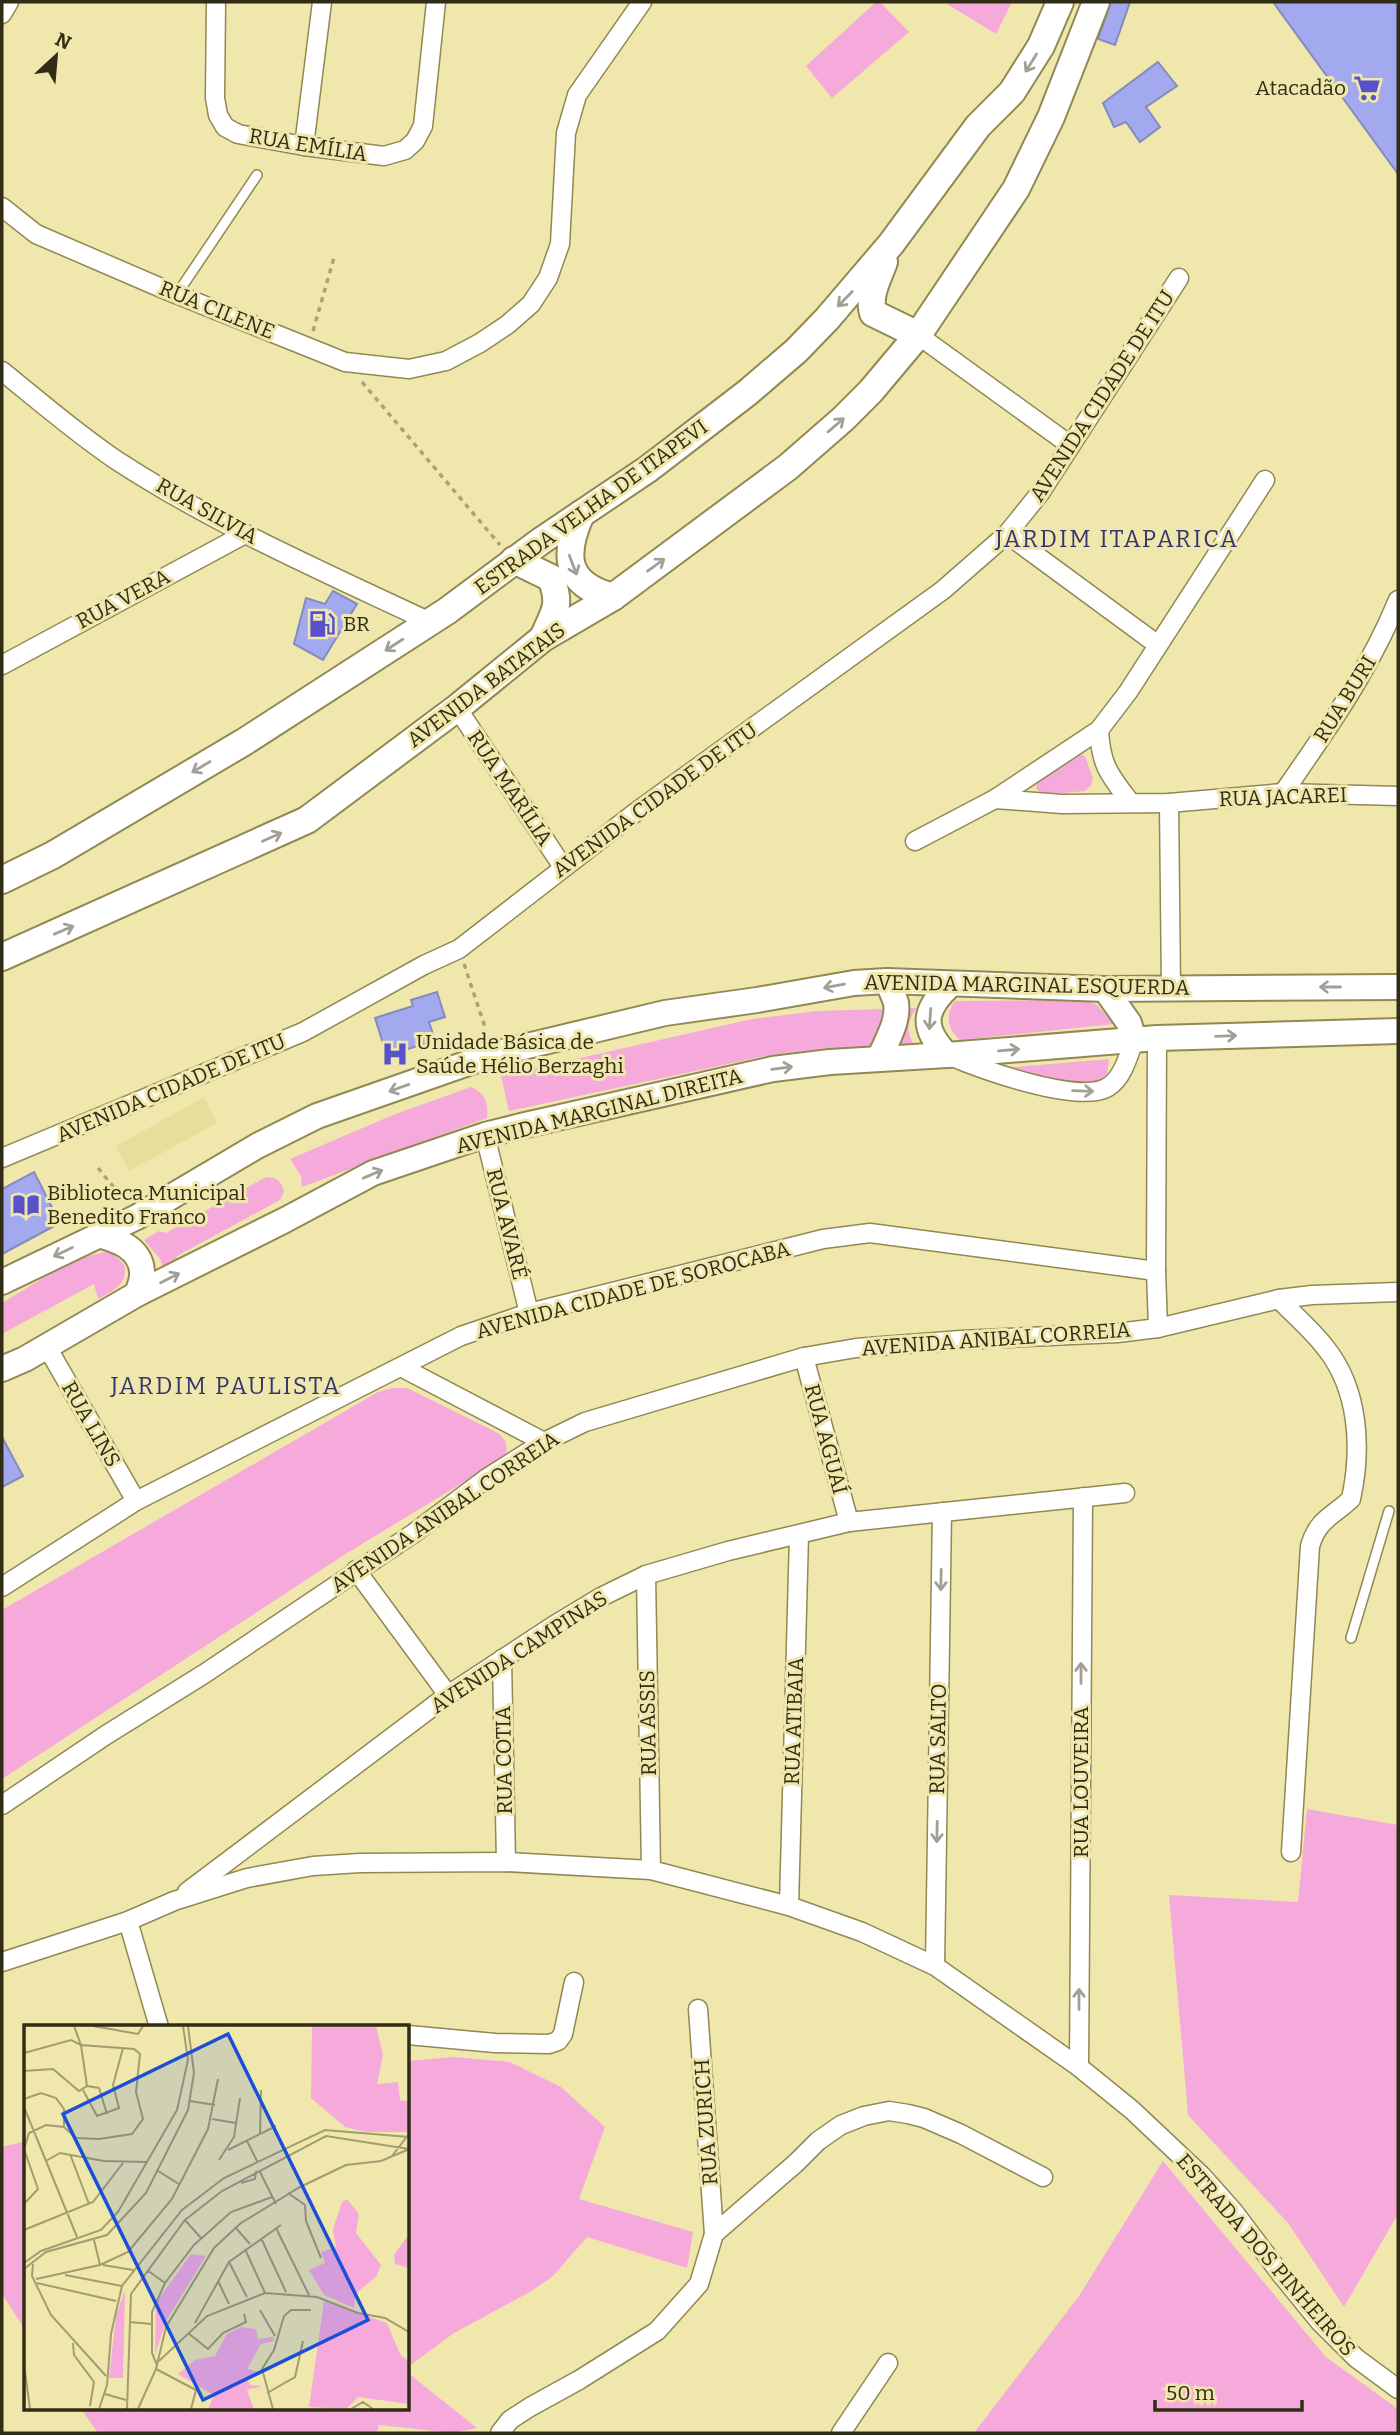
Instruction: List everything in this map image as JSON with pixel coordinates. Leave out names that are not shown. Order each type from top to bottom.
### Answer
[{"type":"main road","name":"ESTRADA VELHA DE ITAPEVI","points":[[2,880],[53,855],[244,742],[430,622],[514,560],[648,468],[757,385],[827,319],[891,244],[978,126],[1012,92],[1041,46],[1060,2]]},
{"type":"main road","name":"AVENIDA BATATAIS","points":[[2,957],[307,820],[457,708],[543,638],[613,597],[788,467],[844,419],[918,335],[1016,189],[1051,117],[1096,2]]},
{"type":"main road","points":[[891,244],[872,295],[873,313],[918,335]]},
{"type":"main road","points":[[581,514],[572,534],[568,553],[572,569],[577,577],[592,589],[613,597]]},
{"type":"main road","points":[[514,560],[551,578],[558,594],[556,607],[543,638]]},
{"type":"main road","points":[[878,1059],[892,1030],[896,1014],[896,1002],[887,981]]},
{"type":"main road","name":"AVENIDA MARGINAL ESQUERDA","points":[[2,1282],[137,1217],[257,1146],[317,1116],[494,1055],[665,1013],[854,983],[887,981],[1104,989],[1398,987]]},
{"type":"main road","points":[[947,1055],[934,1042],[929,1031],[929,1019],[935,999],[950,985]]},
{"type":"main road","points":[[1104,989],[1129,1023],[1146,1039]]},
{"type":"main road","name":"AVENIDA MARGINAL DIREITA","points":[[2,1369],[47,1347],[137,1294],[373,1173],[485,1135],[773,1069],[830,1062],[1146,1039],[1398,1031]]},
{"type":"main road","points":[[98,1235],[119,1241],[132,1249],[142,1272],[137,1294]]},
{"type":"street","points":[[2,14],[9,2]]},
{"type":"street","name":"RUA EMÍLIA","points":[[216,2],[215,98],[218,115],[225,127],[238,134],[384,156],[405,150],[415,141],[423,126],[436,2]]},
{"type":"street","points":[[304,146],[321,2]]},
{"type":"street","name":"RUA CILENE","points":[[2,207],[36,234],[177,295],[345,362],[409,369],[446,361],[480,343],[507,324],[531,304],[548,278],[560,244],[566,133],[577,95],[642,2]]},
{"type":"street","name":"AVENIDA CIDADE DE ITU","points":[[2,1158],[303,1032],[424,965],[459,949],[563,867],[943,590],[1007,534],[1040,493],[1179,278]]},
{"type":"street","points":[[918,335],[1070,445]]},
{"type":"street","name":"RUA SILVIA","points":[[2,371],[92,443],[119,461],[245,534],[430,622]]},
{"type":"street","points":[[915,841],[995,799],[1099,730],[1128,692],[1265,480]]},
{"type":"street","name":"RUA VERA","points":[[2,665],[245,534]]},
{"type":"street","points":[[1007,534],[1158,645]]},
{"type":"street","name":"RUA BURI","points":[[1283,793],[1352,692],[1383,637],[1398,600]]},
{"type":"street","name":"RUA MARÍLIA","points":[[457,708],[563,867]]},
{"type":"street","points":[[1099,730],[1100,753],[1108,772],[1130,802]]},
{"type":"street","name":"RUA JACAREI","points":[[995,799],[1062,804],[1169,803],[1283,793],[1398,796]]},
{"type":"street","points":[[1169,803],[1171,988]]},
{"type":"street","points":[[1146,1039],[1158,1328]]},
{"type":"street","name":"AVENIDA MARGINAL DIREITA","points":[[947,1055],[985,1071],[1039,1085],[1065,1090],[1097,1091],[1114,1083],[1129,1056],[1146,1039]]},
{"type":"street","name":"RUA AVARÉ","points":[[485,1135],[529,1313]]},
{"type":"street","name":"AVENIDA CIDADE DE SOROCABA","points":[[2,1587],[136,1501],[461,1336],[529,1313],[823,1239],[870,1233],[1156,1271]]},
{"type":"street","name":"AVENIDA ANIBAL CORREIA","points":[[2,1805],[414,1533],[487,1478],[544,1442],[585,1422],[803,1356],[856,1348],[961,1340],[1117,1333],[1158,1328],[1279,1299],[1398,1292]]},
{"type":"street","points":[[1279,1299],[1324,1345],[1337,1363],[1356,1414],[1357,1439],[1351,1499],[1321,1522],[1314,1532],[1310,1546],[1292,1852]]},
{"type":"street","name":"RUA LINS","points":[[47,1347],[136,1501]]},
{"type":"street","name":"RUA AGUAÍ","points":[[803,1356],[849,1522]]},
{"type":"street","points":[[401,1367],[544,1442]]},
{"type":"street","name":"AVENIDA CAMPINAS","points":[[174,1901],[448,1695],[601,1597],[646,1575],[728,1551],[849,1522],[1125,1493]]},
{"type":"street","name":"RUA LOUVEIRA","points":[[1079,2067],[1083,1497]]},
{"type":"street","name":"RUA SALTO","points":[[934,1966],[942,1512]]},
{"type":"street","name":"RUA ATIBAIA","points":[[789,1906],[799,1535]]},
{"type":"street","points":[[356,1570],[448,1695]]},
{"type":"street","name":"RUA ASSIS","points":[[646,1575],[651,1870]]},
{"type":"street","name":"RUA COTIA","points":[[502,1658],[506,1862]]},
{"type":"street","name":"ESTRADA DOS PINHEIROS","points":[[2,1962],[247,1878],[313,1866],[506,1862],[651,1870],[789,1906],[862,1932],[934,1966],[1079,2067],[1132,2110],[1202,2176],[1234,2212],[1320,2322],[1356,2358],[1398,2389]]},
{"type":"street","points":[[128,1921],[158,2025]]},
{"type":"street","points":[[410,2035],[495,2043],[549,2044],[558,2041],[563,2034],[574,1982]]},
{"type":"street","name":"RUA ZURICH","points":[[698,2009],[714,2234]]},
{"type":"street","points":[[500,2433],[510,2420],[530,2407],[657,2331],[699,2284],[714,2234],[818,2141],[841,2125],[864,2116],[889,2111],[908,2113],[942,2125],[1043,2177]]},
{"type":"street","points":[[841,2433],[888,2363]]},
{"type":"lane","points":[[177,295],[257,175]]},
{"type":"lane","points":[[1351,1638],[1389,1511]]},
{"type":"path","points":[[308,346],[335,254]]},
{"type":"path","points":[[345,362],[514,560]]},
{"type":"path","points":[[459,949],[494,1055]]},
{"type":"path","points":[[98,1168],[137,1217]]},
{"type":"shaded area","points":[[876,2],[880,2],[909,32],[832,98],[806,66]]},
{"type":"shaded area","points":[[1012,2],[996,34],[947,4]]},
{"type":"shaded area","points":[[1078,754],[1085,756],[1093,778],[1085,791],[1043,795],[1036,788],[1038,781]]},
{"type":"shaded area","points":[[1085,1000],[1097,1005],[1114,1024],[960,1040],[952,1031],[949,1021],[955,1001]]},
{"type":"shaded area","points":[[916,1008],[909,1028],[917,1048],[828,1048],[765,1056],[509,1111],[501,1076],[752,1019],[817,1011]]},
{"type":"shaded area","points":[[1109,1059],[1107,1074],[1097,1085],[1055,1081],[1005,1068]]},
{"type":"shaded area","points":[[471,1087],[485,1099],[487,1118],[302,1187],[301,1176],[290,1159],[393,1115]]},
{"type":"shaded area","points":[[204,1097],[217,1123],[129,1171],[116,1146]]},
{"type":"shaded area","points":[[266,1177],[276,1179],[282,1185],[284,1192],[280,1200],[177,1256],[175,1265],[164,1271],[160,1259],[144,1240],[159,1231],[166,1233]]},
{"type":"shaded area","points":[[105,1252],[113,1254],[124,1264],[122,1282],[114,1290],[98,1299],[94,1284],[2,1334],[2,1303],[73,1260]]},
{"type":"shaded area","points":[[407,1388],[498,1433],[506,1444],[505,1457],[344,1555],[2,1779],[2,1610],[378,1392]]},
{"type":"shaded area","points":[[1307,1809],[1398,1825],[1398,2214],[1344,2307],[1288,2223],[1188,2115],[1169,1895],[1298,1902]]},
{"type":"shaded area","points":[[454,2057],[510,2062],[561,2087],[605,2127],[579,2199],[693,2232],[687,2268],[587,2237],[553,2276],[530,2292],[454,2333],[410,2366],[410,2061]]},
{"type":"shaded area","points":[[24,2142],[24,2328],[2,2294],[2,2147]]},
{"type":"shaded area","points":[[1163,2161],[1326,2357],[1398,2409],[1398,2433],[974,2433],[1079,2296]]},
{"type":"shaded area","points":[[410,2375],[477,2428],[453,2433],[379,2425],[377,2433],[98,2433],[82,2410],[410,2410]]},
{"type":"building","points":[[1111,2],[1130,2],[1115,45],[1098,39]]},
{"type":"building","name":"Atacadão","points":[[1273,2],[1398,2],[1398,174]]},
{"type":"building","points":[[1158,62],[1177,86],[1146,107],[1160,127],[1140,142],[1126,122],[1114,127],[1103,103]]},
{"type":"building","name":"BR","points":[[333,591],[357,604],[323,660],[294,644],[306,598],[325,604]]},
{"type":"building","points":[[437,992],[445,1017],[429,1022],[435,1040],[387,1056],[375,1018],[413,1006],[411,1000]]},
{"type":"building","name":"Biblioteca Municipal Benedito Franco","points":[[34,1172],[60,1223],[2,1254],[2,1189]]},
{"type":"building","points":[[2,1437],[23,1476],[2,1487]]},
{"type":"place","name":"Atacadão","points":[[1367,88]]},
{"type":"place","name":"BR","points":[[322,624]]},
{"type":"place","name":"Unidade Básica de Saúde Hélio Berzaghi","points":[[395,1054]]},
{"type":"place","name":"Biblioteca Municipal Benedito Franco","points":[[26,1205]]},
{"type":"district","name":"JARDIM ITAPARICA","points":[[1117,539]]},
{"type":"district","name":"JARDIM PAULISTA","points":[[226,1386]]}]
